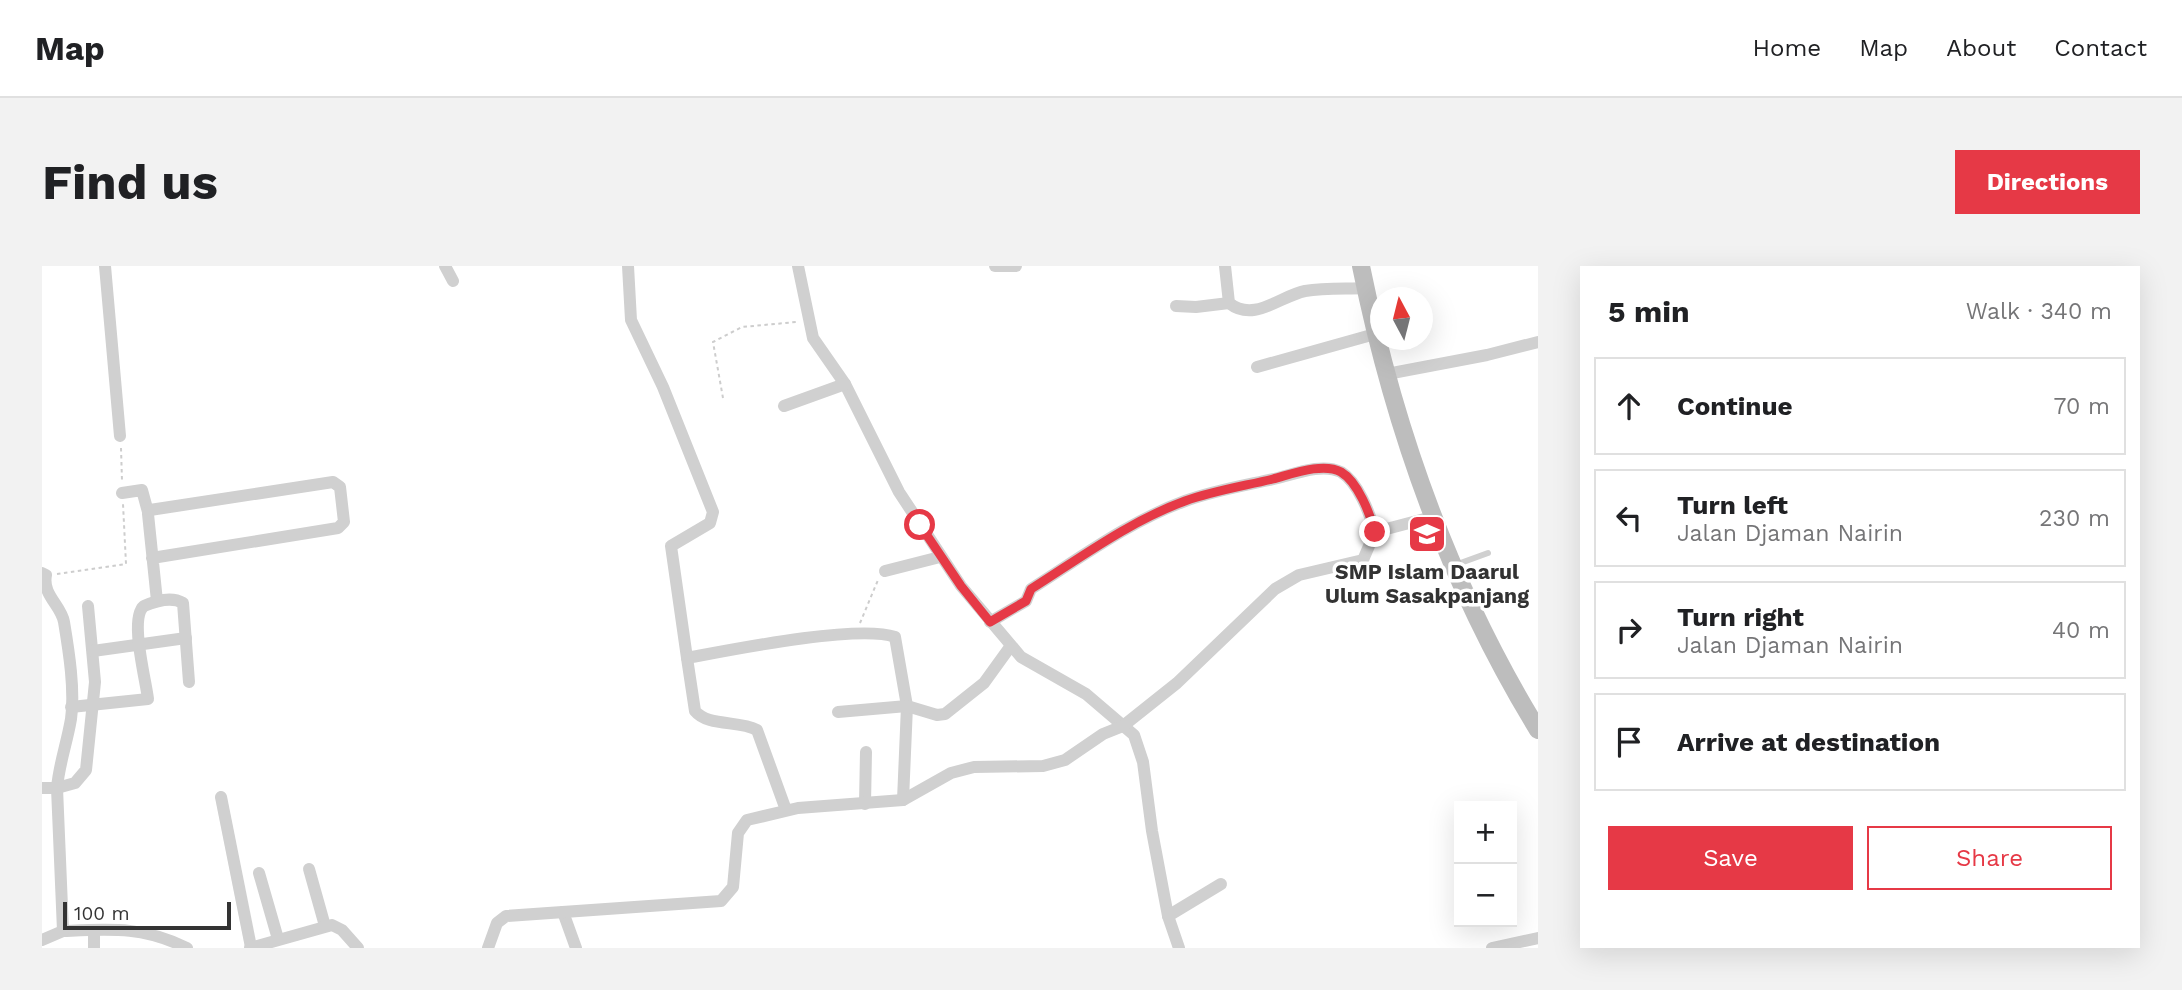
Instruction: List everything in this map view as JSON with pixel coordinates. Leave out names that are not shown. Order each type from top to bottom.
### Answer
[{"type":"main road","points":[[1361,266],[1370,308]]},
{"type":"main road","points":[[1380,350],[1432,517],[1508,683],[1535,719]]},
{"type":"street","points":[[105,266],[120,436]]},
{"type":"street","points":[[445,266],[453,281]]},
{"type":"street","points":[[628,266],[631,320],[663,387],[712,506],[710,523],[671,546],[695,711],[704,718],[757,730],[786,810]]},
{"type":"street","points":[[798,266],[807,321],[813,338],[845,384],[889,474],[940,557],[1010,647],[1033,665],[1086,694],[1134,735],[1143,762],[1152,831],[1168,916],[1180,948]]},
{"type":"street","points":[[995,266],[1016,266]]},
{"type":"street","points":[[1225,266],[1229,303],[1236,309],[1249,311],[1278,304],[1308,291],[1366,288]]},
{"type":"street","points":[[1176,306],[1196,307],[1229,303]]},
{"type":"street","points":[[1257,367],[1370,335]]},
{"type":"street","points":[[1387,374],[1487,355],[1538,342]]},
{"type":"street","points":[[784,406],[845,384]]},
{"type":"street","points":[[488,948],[500,918],[721,901],[733,887],[738,832],[742,824],[786,810],[903,800],[963,770],[1054,764],[1123,726],[1190,672],[1275,589],[1299,575],[1363,560],[1375,532],[1364,503],[1348,477],[1339,471],[1328,468],[1283,476],[1186,500],[1157,513],[1031,589],[1026,601],[990,622]]},
{"type":"street","points":[[148,512],[333,482],[340,487],[344,522],[338,528],[152,558]]},
{"type":"street","points":[[122,493],[142,490],[148,512],[157,601]]},
{"type":"street","points":[[1375,532],[1432,517]]},
{"type":"street","points":[[885,571],[940,557]]},
{"type":"street","points":[[44,574],[46,593],[60,611],[64,623],[71,707],[57,788],[63,931]]},
{"type":"street","points":[[71,707],[148,699],[139,645],[139,610],[157,601],[177,600],[183,603],[189,682]]},
{"type":"street","points":[[42,788],[57,788],[75,783],[83,777],[94,706],[93,652],[88,606]]},
{"type":"street","points":[[687,658],[770,643],[855,635],[895,637],[907,706],[903,800]]},
{"type":"street","points":[[93,652],[186,638]]},
{"type":"street","points":[[838,712],[907,706],[937,715],[946,714],[984,683],[1010,647]]},
{"type":"street","points":[[865,804],[866,752]]},
{"type":"street","points":[[221,797],[251,948],[336,925],[358,948]]},
{"type":"street","points":[[309,869],[325,926]]},
{"type":"street","points":[[259,873],[278,939]]},
{"type":"street","points":[[1168,916],[1222,884]]},
{"type":"street","points":[[563,912],[576,948]]},
{"type":"street","points":[[94,930],[94,948]]},
{"type":"street","points":[[42,940],[63,931],[146,932],[187,948]]},
{"type":"street","points":[[1492,948],[1538,938]]},
{"type":"lane","points":[[1453,566],[1488,553]]},
{"type":"path","points":[[723,398],[713,342],[742,327],[807,321]]},
{"type":"path","points":[[44,574],[126,564],[120,436]]},
{"type":"path","points":[[855,635],[879,576],[885,571]]},
{"type":"place","name":"SMP Islam Daarul Ulum Sasakpanjang","points":[[1427,534]]},
{"type":"route","points":[[920,525],[945,564],[990,622],[1026,601],[1031,589],[1157,513],[1186,500],[1283,476],[1328,468],[1339,471],[1348,477],[1364,503],[1375,532]]}]
